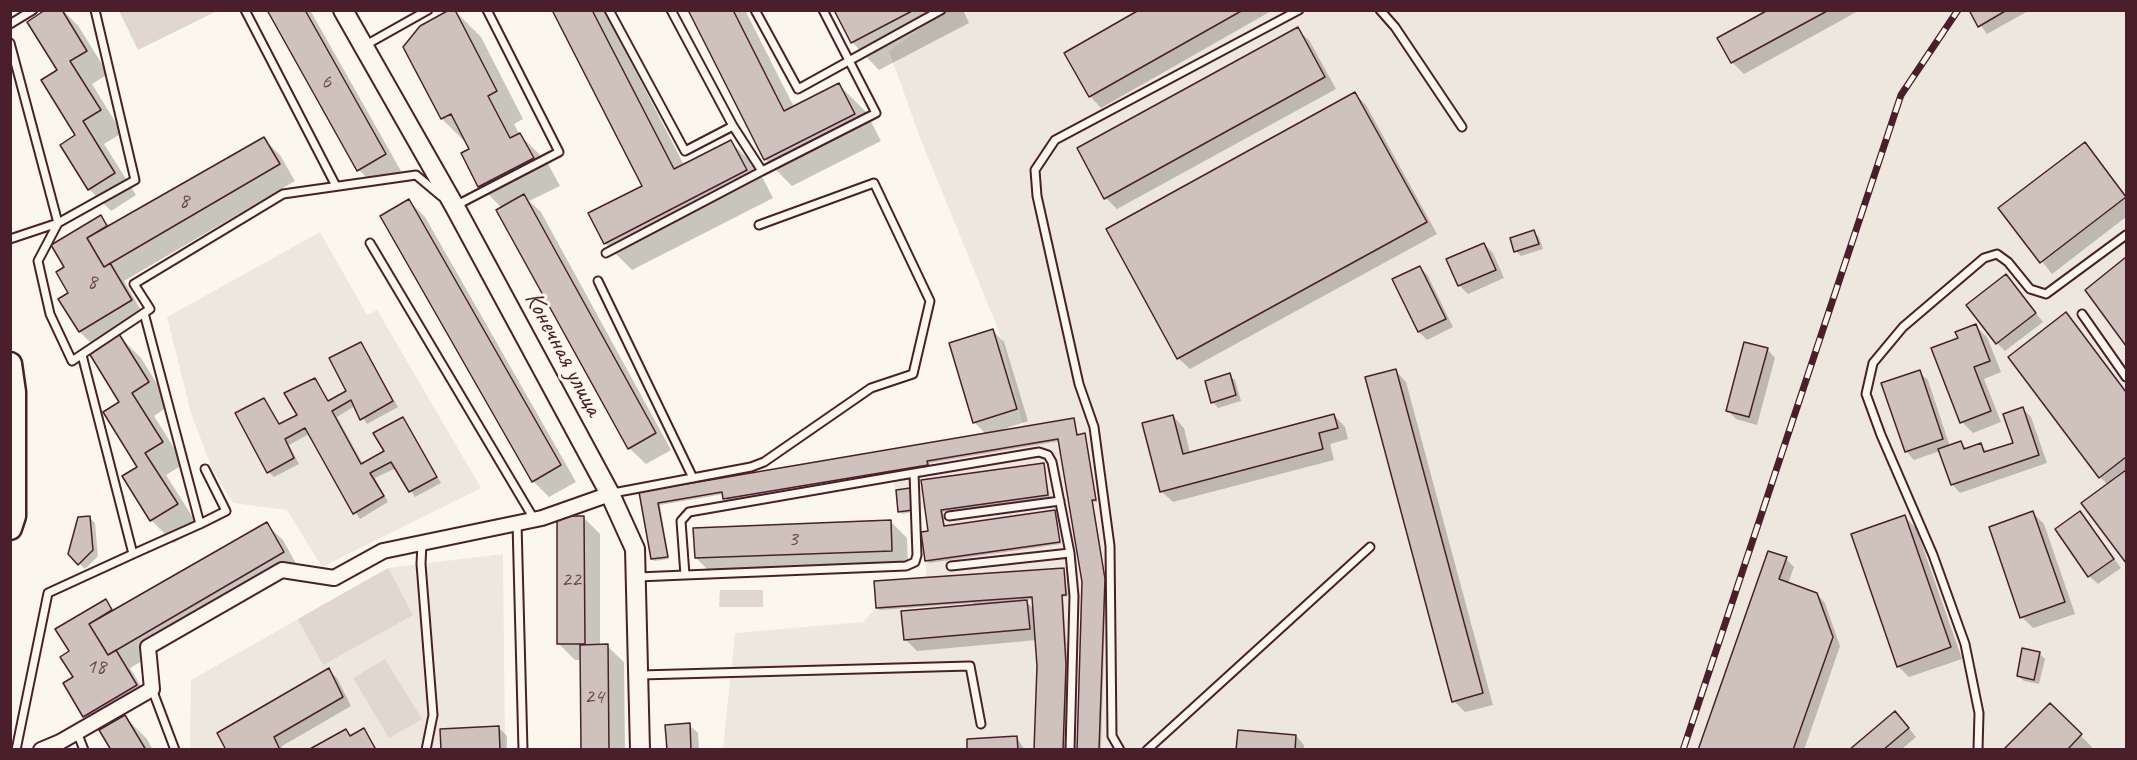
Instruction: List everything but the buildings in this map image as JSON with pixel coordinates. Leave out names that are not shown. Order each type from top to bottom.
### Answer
[{"type":"main road","points":[[10,364],[14,392],[14,516],[10,528]]},
{"type":"street","name":"Конечная улица","points":[[342,10],[455,207],[610,494],[635,549],[640,750]]},
{"type":"street","points":[[40,750],[77,732],[152,689],[148,647],[282,570],[334,578],[383,551],[534,519],[610,494]]},
{"type":"lane","points":[[10,24],[33,10]]},
{"type":"lane","points":[[10,240],[58,223],[135,180],[95,10]]},
{"type":"lane","points":[[245,10],[336,186]]},
{"type":"lane","points":[[362,47],[428,10]]},
{"type":"lane","points":[[10,43],[58,223],[38,261],[50,314],[72,361],[150,309],[134,284],[283,194],[416,175],[455,207],[559,152],[487,10]]},
{"type":"lane","points":[[609,10],[685,152],[733,126]]},
{"type":"lane","points":[[671,10],[733,126],[762,171]]},
{"type":"lane","points":[[755,10],[798,89],[941,10]]},
{"type":"lane","points":[[606,253],[876,113],[823,10]]},
{"type":"lane","points":[[1120,750],[1112,735],[1110,546],[1094,427],[1076,373],[1037,196],[1035,170],[1055,140],[1299,10]]},
{"type":"lane","points":[[1380,10],[1395,27],[1462,128]]},
{"type":"lane","points":[[610,494],[764,462],[871,388],[913,375],[930,301],[874,183],[759,225]]},
{"type":"lane","points":[[1978,750],[1979,713],[1965,644],[1933,555],[1881,435],[1866,394],[1873,363],[1903,327],[1984,258],[1997,254],[2008,262],[2030,289],[2046,294],[2127,235]]},
{"type":"lane","points":[[370,243],[534,519]]},
{"type":"lane","points":[[598,281],[693,478]]},
{"type":"lane","points":[[144,313],[200,524]]},
{"type":"lane","points":[[2082,314],[2127,377]]},
{"type":"lane","points":[[82,355],[132,554]]},
{"type":"lane","points":[[685,575],[681,521],[689,512],[1040,452],[1048,455],[1052,462],[1070,553],[1074,596],[1070,750]]},
{"type":"lane","points":[[16,750],[48,593],[226,511],[205,469]]},
{"type":"lane","points":[[635,577],[906,566],[915,562],[917,555],[914,473]]},
{"type":"lane","points":[[949,516],[1060,501]]},
{"type":"lane","points":[[517,523],[523,750]]},
{"type":"lane","points":[[422,543],[421,564],[433,715],[426,750]]},
{"type":"lane","points":[[1148,750],[1370,547]]},
{"type":"lane","points":[[951,566],[1070,553]]},
{"type":"lane","points":[[638,675],[970,666],[981,724]]},
{"type":"lane","points":[[152,689],[175,750]]},
{"type":"lane","points":[[77,732],[84,750]]},
{"type":"shaded area","points":[[119,11],[217,11],[138,50]]},
{"type":"shaded area","points":[[945,11],[2126,11],[2126,749],[723,749],[735,633],[863,622],[876,608],[874,581],[927,577],[921,532],[928,531],[925,509],[898,512],[892,471],[723,499],[722,492],[659,503],[668,557],[651,559],[639,492],[1023,426],[1000,334],[919,135],[889,51]]},
{"type":"shaded area","points":[[320,232],[367,315],[377,310],[481,488],[322,567],[287,510],[233,503],[212,469],[191,413],[167,317]]},
{"type":"shaded area","points":[[503,554],[505,749],[190,750],[191,680],[388,568]]},
{"type":"shaded area","points":[[388,568],[413,615],[323,665],[298,619]]},
{"type":"shaded area","points":[[720,590],[763,590],[763,607],[719,607]]},
{"type":"shaded area","points":[[385,659],[422,719],[389,738],[353,678]]},
{"type":"railway","points":[[1683,750],[1901,95],[1958,10]]}]
